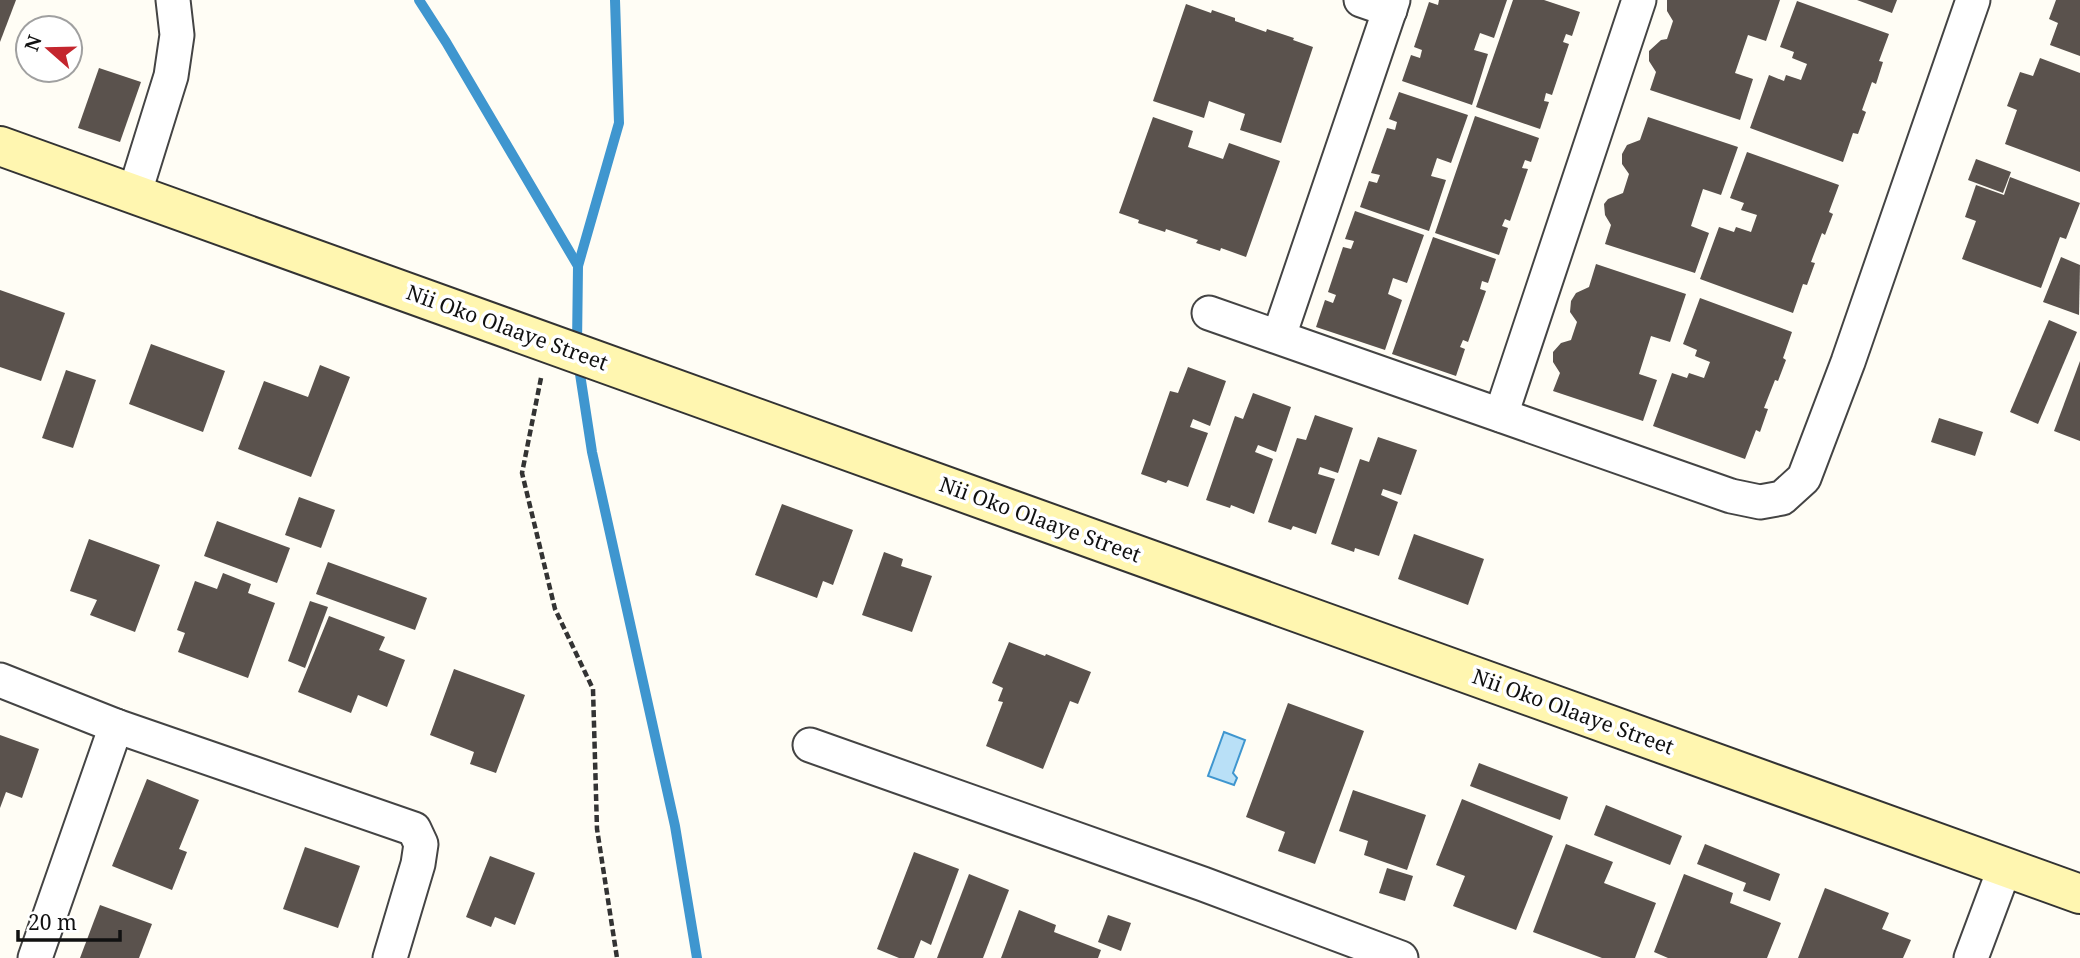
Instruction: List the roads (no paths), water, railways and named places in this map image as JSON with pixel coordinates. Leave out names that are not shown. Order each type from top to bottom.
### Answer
[{"type":"street","points":[[134,194],[171,76],[177,35],[173,0]]},
{"type":"street","points":[[1501,415],[1639,0]]},
{"type":"street","points":[[1209,313],[1731,496],[1760,502],[1782,498],[1804,478],[1848,362],[1973,0]]},
{"type":"street","points":[[1279,336],[1381,3]]},
{"type":"street","name":"Nii Oko Olaaye Street","points":[[0,146],[2080,894]]},
{"type":"street","points":[[0,680],[116,726],[414,829],[421,844],[418,864],[390,958]]},
{"type":"street","points":[[35,958],[116,726]]},
{"type":"street","points":[[810,745],[1203,884],[1401,958]]},
{"type":"street","points":[[1971,958],[2005,867]]},
{"type":"water","points":[[1224,732],[1245,740],[1233,773],[1237,778],[1234,785],[1208,776]]},
{"type":"waterway","points":[[419,0],[578,266]]},
{"type":"waterway","points":[[577,345],[578,266],[619,123],[615,0]]},
{"type":"waterway","points":[[578,361],[592,452],[675,826],[697,958]]}]
